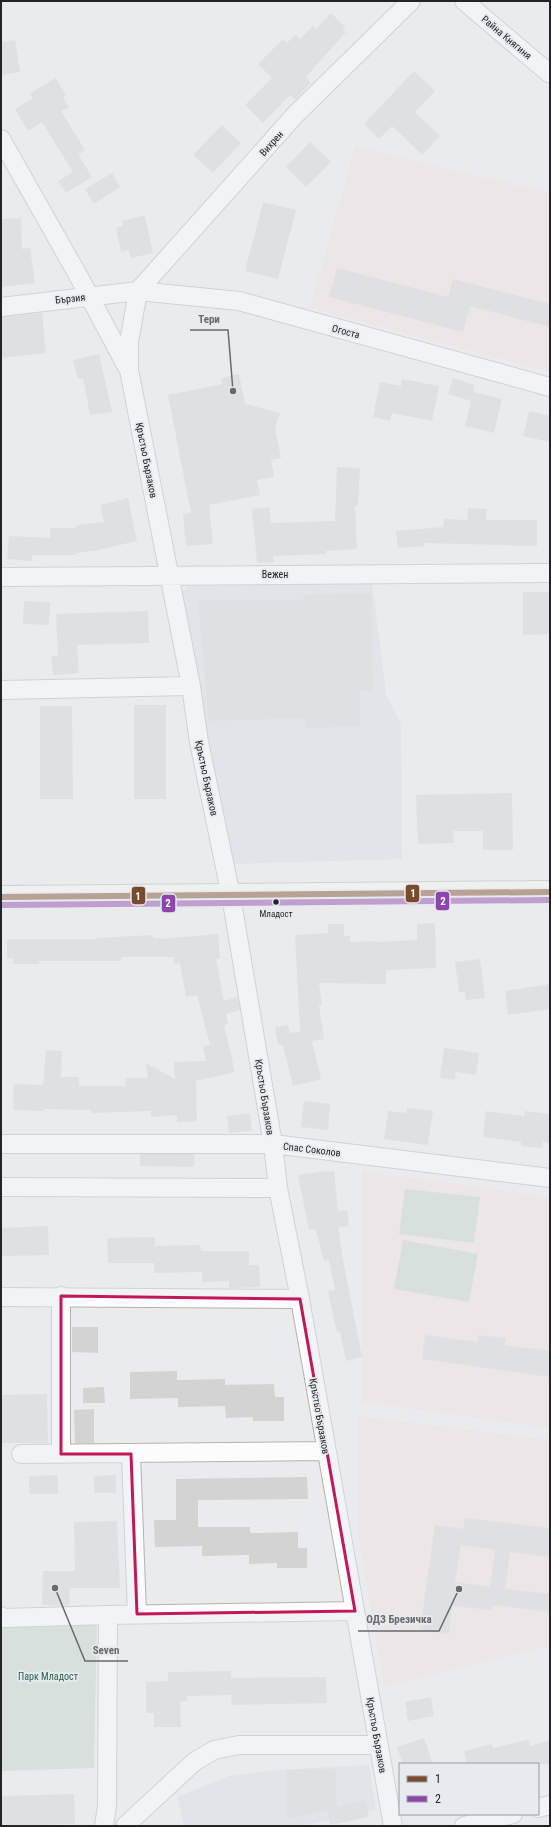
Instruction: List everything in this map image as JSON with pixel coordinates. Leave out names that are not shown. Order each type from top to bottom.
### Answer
[{"type":"street","name":"Вихрен","points":[[138,291],[295,115],[411,1]]},
{"type":"street","name":"Райна Княгиня","points":[[464,1],[550,74]]},
{"type":"street","name":"Кръстьо Бързаков","points":[[1,139],[90,296],[129,370]]},
{"type":"street","name":"Бързия","points":[[1,307],[138,291]]},
{"type":"street","name":"Кръстьо Бързаков","points":[[138,291],[129,342],[129,370],[191,686],[199,742],[231,896],[278,1188],[300,1298],[393,1826]]},
{"type":"street","name":"Огоста","points":[[138,291],[239,301],[550,387]]},
{"type":"street","name":"Вежен","points":[[1,577],[550,573]]},
{"type":"street","points":[[1,690],[191,686]]},
{"type":"street","points":[[1,897],[550,892]]},
{"type":"street","name":"Спас Соколов","points":[[1,1144],[272,1144],[550,1178]]},
{"type":"street","points":[[1,1187],[278,1188]]},
{"type":"street","points":[[1,1297],[61,1296],[300,1298]]},
{"type":"street","points":[[61,1296],[61,1454]]},
{"type":"street","points":[[21,1454],[326,1451]]},
{"type":"street","points":[[131,1454],[137,1614]]},
{"type":"street","points":[[1,1616],[4,1618],[137,1614],[355,1611]]},
{"type":"street","points":[[104,1826],[107,1806],[108,1615]]},
{"type":"street","points":[[125,1826],[194,1762],[214,1750],[239,1745],[379,1745]]},
{"type":"street","points":[[539,1808],[550,1805]]},
{"type":"street","points":[[464,1826],[509,1815]]},
{"type":"highlighted area","points":[[61,1296],[300,1299],[355,1611],[137,1614],[131,1454],[61,1454]]},
{"type":"shaded area","points":[[355,147],[550,193],[550,372],[310,308]]},
{"type":"shaded area","points":[[372,584],[386,694],[401,724],[402,859],[232,864],[181,594],[188,586]]},
{"type":"shaded area","points":[[362,1171],[550,1197],[550,1428],[362,1402]]},
{"type":"shaded area","points":[[358,1416],[550,1440],[550,1646],[384,1686],[358,1531]]},
{"type":"shaded area","points":[[369,1765],[376,1810],[303,1826],[184,1826],[177,1797],[229,1776],[278,1770]]},
{"type":"green space","points":[[405,1189],[480,1197],[474,1243],[399,1234]]},
{"type":"green space","points":[[403,1240],[478,1254],[469,1302],[394,1289]]},
{"type":"green space","name":"Парк Младост","points":[[97,1618],[94,1768],[1,1771],[1,1625]]},
{"type":"building","points":[[331,13],[345,27],[343,30],[346,32],[306,77],[311,83],[295,100],[290,95],[263,123],[245,105],[272,78],[258,64],[283,39],[287,43],[296,34],[300,39],[313,26],[316,29]]},
{"type":"building","points":[[15,40],[20,72],[1,75],[1,42]]},
{"type":"building","points":[[414,71],[435,91],[415,112],[440,136],[422,155],[392,126],[379,139],[364,124]]},
{"type":"building","points":[[56,78],[66,96],[63,97],[69,107],[61,111],[85,150],[78,154],[92,177],[66,193],[58,181],[73,172],[42,122],[28,131],[15,109],[33,98],[30,93]]},
{"type":"building","points":[[222,125],[241,143],[213,173],[193,155]]},
{"type":"building","points":[[310,142],[331,162],[306,187],[286,167]]},
{"type":"building","points":[[112,173],[120,187],[94,204],[85,189]]},
{"type":"building","points":[[263,202],[296,210],[278,279],[245,271]]},
{"type":"building","points":[[145,215],[153,253],[131,258],[129,250],[121,252],[116,228],[123,226],[122,221]]},
{"type":"building","points":[[21,218],[22,249],[30,248],[35,283],[1,287],[1,219]]},
{"type":"building","points":[[337,268],[448,297],[453,279],[550,304],[550,327],[470,306],[463,332],[329,297]]},
{"type":"building","points":[[42,313],[46,353],[1,358],[1,317]]},
{"type":"building","points":[[99,354],[112,412],[90,415],[83,378],[78,379],[73,360]]},
{"type":"building","points":[[239,374],[245,404],[280,413],[275,428],[281,458],[271,460],[274,477],[257,480],[260,495],[209,505],[213,544],[186,546],[183,514],[191,513],[168,395],[222,384],[221,378]]},
{"type":"building","points":[[453,378],[475,385],[471,401],[448,394]]},
{"type":"building","points":[[402,379],[439,386],[432,421],[392,413],[390,421],[373,417],[380,382],[401,386]]},
{"type":"building","points":[[473,392],[502,399],[494,433],[465,426]]},
{"type":"building","points":[[529,411],[550,416],[550,442],[523,436]]},
{"type":"building","points":[[337,467],[360,468],[358,506],[355,506],[357,549],[326,551],[326,554],[273,556],[274,562],[257,563],[252,509],[269,507],[271,523],[335,521]]},
{"type":"building","points":[[128,498],[137,541],[94,551],[75,553],[75,555],[32,555],[32,561],[7,559],[9,536],[50,538],[50,528],[76,528],[76,525],[104,522],[100,505]]},
{"type":"building","points":[[468,508],[487,509],[486,520],[537,520],[537,546],[424,543],[425,546],[398,548],[396,531],[443,527],[444,519],[467,520]]},
{"type":"building","points":[[523,592],[550,592],[550,634],[523,635]]},
{"type":"building","points":[[371,593],[373,691],[360,691],[360,726],[306,728],[305,718],[209,721],[198,600],[303,600],[303,595]]},
{"type":"building","points":[[24,601],[50,602],[49,625],[23,624]]},
{"type":"building","points":[[148,611],[149,643],[77,645],[79,673],[53,675],[51,656],[58,656],[56,614]]},
{"type":"building","points":[[134,705],[166,705],[166,799],[134,799]]},
{"type":"building","points":[[40,706],[72,706],[73,799],[40,799]]},
{"type":"building","points":[[512,793],[513,850],[483,850],[483,831],[453,831],[454,843],[418,844],[416,795]]},
{"type":"building","points":[[435,923],[436,968],[386,970],[386,984],[319,983],[322,1005],[319,1005],[324,1039],[312,1041],[321,1079],[293,1086],[283,1045],[278,1045],[275,1027],[288,1025],[290,1033],[300,1032],[295,935],[328,933],[328,924],[344,924],[344,936],[350,936],[350,942],[417,940],[417,924]]},
{"type":"building","points":[[218,934],[220,959],[216,959],[224,1001],[238,997],[240,1010],[226,1014],[228,1024],[224,1025],[235,1072],[196,1081],[197,1121],[177,1122],[177,1115],[151,1117],[151,1111],[91,1113],[91,1110],[13,1110],[14,1084],[43,1085],[46,1050],[62,1051],[61,1077],[79,1077],[79,1086],[125,1086],[125,1078],[148,1078],[146,1063],[175,1079],[174,1062],[206,1061],[203,1046],[210,1045],[197,995],[186,997],[180,963],[174,964],[174,957],[121,957],[121,961],[39,961],[39,964],[13,964],[13,958],[7,958],[7,939],[96,939],[153,935],[153,938],[160,939]]},
{"type":"building","points":[[480,959],[485,998],[466,1000],[465,992],[459,992],[455,962]]},
{"type":"building","points":[[550,984],[550,1009],[508,1015],[505,991]]},
{"type":"building","points":[[444,1048],[479,1053],[476,1075],[456,1072],[455,1080],[440,1078]]},
{"type":"building","points":[[304,1101],[330,1104],[328,1130],[301,1127]]},
{"type":"building","points":[[407,1108],[433,1111],[428,1145],[384,1139],[388,1111],[406,1113]]},
{"type":"building","points":[[486,1111],[524,1116],[525,1111],[550,1114],[550,1143],[543,1142],[542,1148],[521,1146],[521,1142],[483,1137]]},
{"type":"building","points":[[250,1113],[252,1131],[229,1133],[227,1116]]},
{"type":"building","points":[[140,1154],[195,1154],[194,1167],[140,1166]]},
{"type":"building","points":[[334,1171],[338,1211],[347,1210],[349,1226],[338,1227],[362,1357],[346,1361],[340,1332],[337,1333],[328,1291],[335,1290],[329,1260],[324,1261],[316,1229],[309,1230],[298,1175]]},
{"type":"building","points":[[48,1226],[49,1255],[1,1256],[1,1228]]},
{"type":"building","points":[[155,1237],[155,1246],[200,1245],[201,1251],[249,1251],[249,1265],[259,1265],[260,1287],[229,1288],[229,1281],[202,1282],[202,1272],[154,1273],[154,1263],[108,1263],[107,1238]]},
{"type":"building","points":[[72,1327],[98,1327],[98,1353],[72,1352]]},
{"type":"building","points":[[425,1335],[478,1342],[478,1335],[506,1338],[505,1345],[550,1351],[550,1377],[422,1359]]},
{"type":"building","points":[[177,1371],[177,1380],[225,1379],[225,1385],[274,1384],[275,1397],[284,1397],[284,1421],[253,1421],[253,1417],[226,1418],[225,1406],[178,1407],[178,1398],[130,1399],[130,1372]]},
{"type":"building","points":[[104,1387],[105,1403],[83,1403],[83,1388]]},
{"type":"building","points":[[47,1394],[48,1443],[1,1443],[1,1395]]},
{"type":"building","points":[[94,1409],[94,1443],[75,1443],[74,1410]]},
{"type":"building","points":[[58,1475],[58,1494],[29,1494],[29,1476]]},
{"type":"building","points":[[116,1475],[116,1493],[94,1493],[94,1476]]},
{"type":"building","points":[[307,1477],[308,1499],[198,1500],[198,1527],[250,1527],[250,1533],[298,1532],[298,1548],[307,1548],[307,1568],[277,1568],[277,1563],[249,1564],[249,1555],[202,1556],[202,1546],[155,1547],[154,1520],[176,1520],[176,1479]]},
{"type":"building","points":[[465,1518],[550,1528],[550,1557],[510,1552],[505,1589],[550,1594],[550,1612],[493,1605],[491,1610],[452,1606],[449,1634],[420,1630],[435,1525],[463,1529]],"holes":[[[461,1545],[495,1550],[490,1587],[455,1582]]]},
{"type":"building","points":[[117,1521],[120,1588],[70,1588],[69,1606],[42,1605],[43,1571],[75,1571],[74,1522]]},
{"type":"building","points":[[231,1671],[231,1678],[326,1677],[327,1703],[232,1705],[231,1695],[187,1696],[187,1701],[180,1701],[181,1727],[154,1727],[154,1713],[146,1713],[146,1682],[168,1681],[168,1672]]},
{"type":"building","points":[[431,1697],[434,1716],[408,1721],[405,1702]]},
{"type":"building","points":[[424,1738],[433,1763],[403,1763],[397,1747]]},
{"type":"building","points":[[528,1740],[530,1746],[550,1740],[550,1764],[467,1763],[464,1751],[492,1744],[493,1748]]},
{"type":"building","points":[[335,1769],[337,1807],[366,1800],[369,1817],[330,1825],[327,1810],[289,1819],[285,1806],[287,1806],[286,1770]]},
{"type":"building","points":[[74,1794],[75,1824],[1,1826],[1,1796]]},
{"type":"transit line","name":"1","points":[[1,897],[550,892]]},
{"type":"transit line","name":"2","points":[[1,905],[550,900]]},
{"type":"place","name":"Тери","points":[[233,391]]},
{"type":"place","name":"Младост","points":[[276,902]]},
{"type":"place","name":"Seven","points":[[55,1588]]},
{"type":"place","name":"ОДЗ Брезичка","points":[[459,1589]]}]
